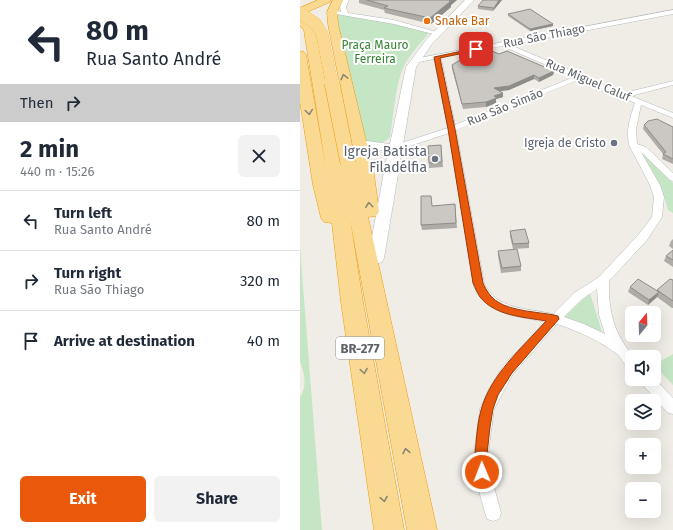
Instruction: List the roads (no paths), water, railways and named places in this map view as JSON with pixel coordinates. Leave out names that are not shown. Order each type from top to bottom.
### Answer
[{"type":"highway","points":[[300,12],[337,8]]},
{"type":"highway","points":[[300,17],[337,8]]},
{"type":"highway","points":[[337,8],[359,144],[366,174],[376,258],[381,327]]},
{"type":"highway","points":[[300,12],[312,20],[322,34],[341,165]]},
{"type":"highway","points":[[300,20],[309,29],[341,165]]},
{"type":"highway","points":[[300,58],[321,185],[352,302]]},
{"type":"highway","name":"BR-277","points":[[341,165],[352,302],[389,530]]},
{"type":"highway","name":"BR-277","points":[[341,165],[381,327],[422,530]]},
{"type":"street","points":[[376,258],[394,148],[409,74],[414,61],[437,33],[470,0]]},
{"type":"street","points":[[337,8],[437,33]]},
{"type":"street","name":"Rua São Thiago","points":[[414,61],[673,12]]},
{"type":"street","name":"Rua Miguel Caluf","points":[[502,44],[673,116]]},
{"type":"street","points":[[437,57],[452,129],[478,283],[483,294],[495,305],[502,308],[554,319],[593,333],[620,350]]},
{"type":"street","name":"Rua São Simão","points":[[359,144],[374,147],[394,148],[452,129],[580,76]]},
{"type":"street","points":[[625,95],[673,83]]},
{"type":"street","points":[[493,513],[482,472],[481,454],[487,409],[500,381],[554,319],[578,296],[603,280],[643,237],[657,217],[659,196],[655,185],[633,145],[630,132],[639,102]]},
{"type":"street","points":[[633,145],[643,149],[673,178]]},
{"type":"street","points":[[603,280],[602,306],[605,318],[610,333],[625,356]]},
{"type":"street","points":[[653,386],[673,408]]},
{"type":"place","name":"Snake Bar","points":[[427,21]]},
{"type":"place","name":"Igreja de Cristo","points":[[614,143]]},
{"type":"place","name":"Igreja Batista Filadélfia","points":[[435,159]]},
{"type":"park label","name":"Praça Mauro Ferreira","points":[[375,52]]}]
